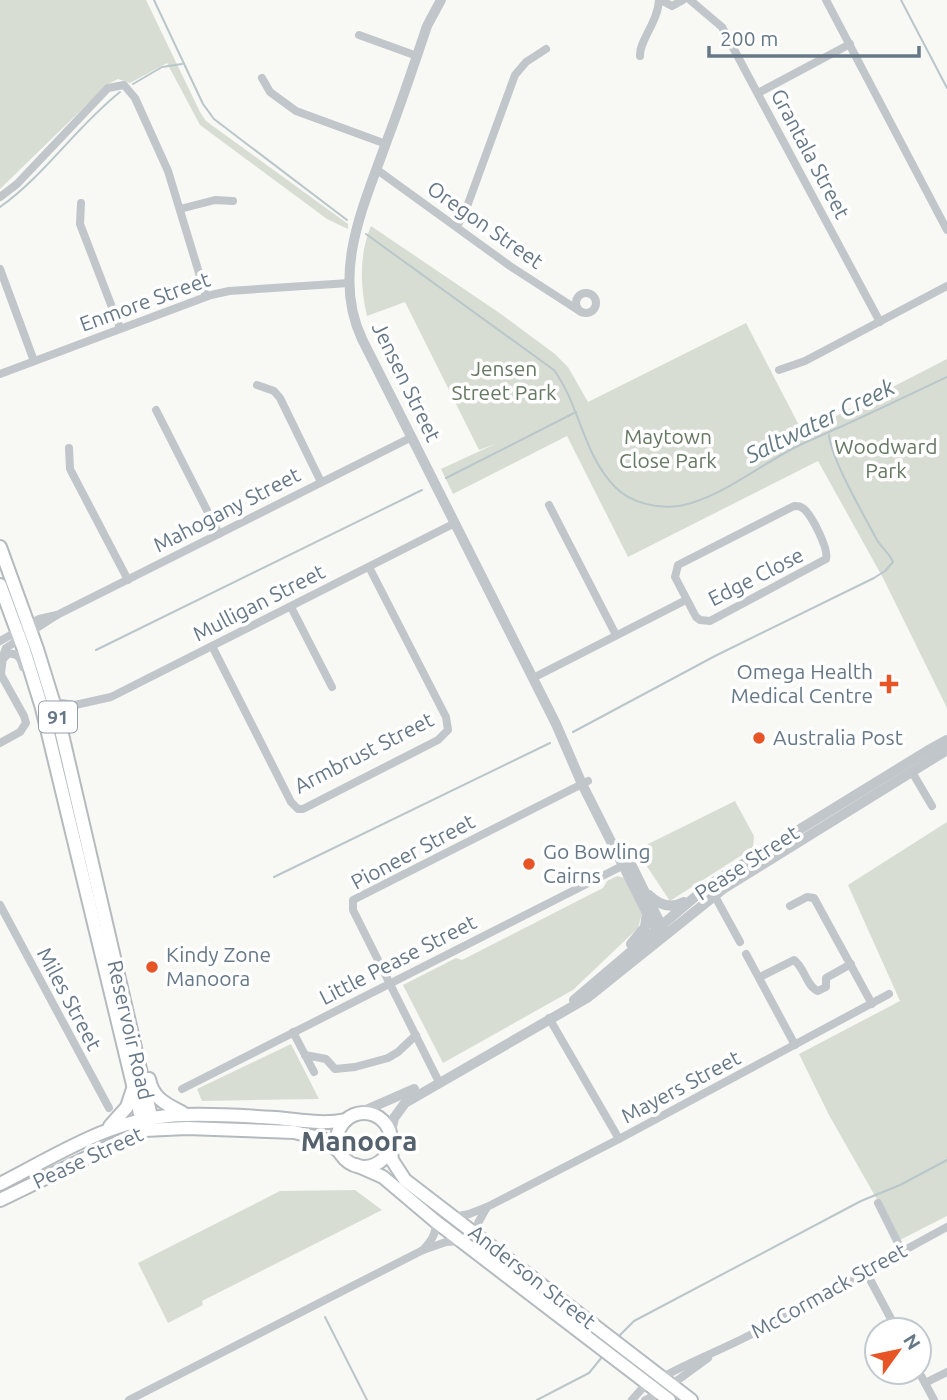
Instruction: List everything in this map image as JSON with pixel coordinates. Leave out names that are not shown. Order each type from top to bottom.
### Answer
[{"type":"main road","name":"Reservoir Road","points":[[0,547],[48,705],[133,1086],[145,1122]]},
{"type":"main road","name":"Reservoir Road","points":[[0,585],[25,631]]},
{"type":"main road","name":"Reservoir Road","points":[[48,705],[58,717],[128,1020],[145,1122]]},
{"type":"main road","points":[[128,1020],[140,1041],[153,1092],[162,1102],[187,1115]]},
{"type":"main road","points":[[106,1129],[127,1107],[133,1086]]},
{"type":"main road","points":[[359,1113],[372,1114],[386,1124],[390,1140],[386,1156],[378,1163],[366,1167],[356,1165],[341,1153],[338,1136],[346,1120],[359,1113]]},
{"type":"main road","name":"Pease Street","points":[[1,1181],[106,1129],[145,1122],[187,1115],[277,1118],[318,1124],[346,1120]]},
{"type":"main road","name":"Pease Street","points":[[0,1200],[145,1122],[187,1128],[300,1133],[323,1139],[341,1153]]},
{"type":"main road","name":"Anderson Street","points":[[390,1140],[391,1158],[402,1177],[691,1400]]},
{"type":"main road","name":"Anderson Street","points":[[356,1165],[383,1177],[435,1222],[664,1396]]},
{"type":"main road","name":"McCormack Street","points":[[647,1383],[666,1381],[664,1396]]},
{"type":"street","name":"Jensen Street","points":[[441,0],[431,18],[417,56],[354,238],[349,283],[352,310],[358,330],[626,864],[647,913],[661,929]]},
{"type":"street","points":[[640,56],[641,47],[656,20],[660,0],[668,6],[678,4],[700,10]]},
{"type":"street","name":"Grantala Street","points":[[690,0],[722,27],[880,322]]},
{"type":"street","points":[[827,0],[947,230]]},
{"type":"street","points":[[656,20],[678,4]]},
{"type":"street","points":[[359,35],[417,56]]},
{"type":"street","points":[[758,93],[850,44]]},
{"type":"street","points":[[457,226],[515,75],[526,62],[546,49]]},
{"type":"street","points":[[262,78],[270,92],[296,111],[386,144]]},
{"type":"street","points":[[0,197],[17,184],[108,88],[124,85],[135,98],[164,162],[206,296]]},
{"type":"street","name":"Oregon Street","points":[[376,169],[510,266],[581,312]]},
{"type":"street","points":[[180,209],[215,200],[233,201]]},
{"type":"street","points":[[81,204],[80,224],[120,328]]},
{"type":"street","points":[[0,269],[34,361]]},
{"type":"street","name":"Enmore Street","points":[[0,374],[206,296],[229,291],[349,283]]},
{"type":"street","points":[[779,370],[803,363],[947,286]]},
{"type":"street","points":[[562,300],[572,301],[581,294],[588,293],[596,301],[592,312],[581,312],[576,307],[577,298]]},
{"type":"street","points":[[257,385],[274,391],[280,398],[321,482]]},
{"type":"street","points":[[156,410],[219,534]]},
{"type":"street","name":"Mahogany Street","points":[[0,641],[128,580],[412,437]]},
{"type":"street","points":[[69,448],[71,469],[128,580]]},
{"type":"street","points":[[549,505],[615,635]]},
{"type":"street","name":"Edge Close","points":[[793,506],[805,510],[827,548],[828,554],[822,563],[710,621],[696,617],[686,600],[675,577],[678,565],[793,506]]},
{"type":"street","name":"Mulligan Street","points":[[48,705],[75,705],[111,697],[455,523]]},
{"type":"street","name":"Armbrust Street","points":[[212,646],[291,802],[298,810],[303,809],[438,740],[448,730],[446,717],[369,567]]},
{"type":"street","name":"Edge Close","points":[[533,678],[686,600]]},
{"type":"street","points":[[291,607],[332,687]]},
{"type":"street","points":[[0,743],[20,732],[26,723],[1,673],[6,648],[25,631]]},
{"type":"street","points":[[2,660],[10,653],[19,657],[32,692],[48,705]]},
{"type":"street","name":"Mulligan Street","points":[[58,717],[75,705]]},
{"type":"street","name":"Pease Street","points":[[565,1010],[614,965],[711,890],[947,740]]},
{"type":"street","name":"Pease Street","points":[[359,1113],[438,1080],[508,1043],[596,991],[690,899],[770,858],[947,750]]},
{"type":"street","points":[[912,772],[932,806]]},
{"type":"street","name":"Pioneer Street","points":[[438,1080],[353,909],[353,900],[585,782]]},
{"type":"street","name":"Jensen Street","points":[[626,864],[647,893],[661,929]]},
{"type":"street","name":"Little Pease Street","points":[[183,1089],[626,864]]},
{"type":"street","points":[[711,890],[740,942]]},
{"type":"street","points":[[647,893],[653,900],[668,906],[690,899]]},
{"type":"street","points":[[790,906],[807,897],[814,898],[873,1004]]},
{"type":"street","name":"Miles Street","points":[[0,905],[109,1108]]},
{"type":"street","points":[[614,965],[642,931],[647,913]]},
{"type":"street","points":[[746,954],[795,1045]]},
{"type":"street","points":[[760,977],[794,960],[800,964],[813,989],[818,991],[826,986],[826,978],[851,964]]},
{"type":"street","name":"Mayers Street","points":[[453,1217],[464,1216],[487,1207],[890,994]]},
{"type":"street","points":[[549,1018],[619,1139]]},
{"type":"street","points":[[293,1032],[314,1072]]},
{"type":"street","points":[[305,1055],[326,1059],[335,1069],[355,1067],[394,1055],[415,1035]]},
{"type":"street","name":"Pease Street","points":[[390,1140],[393,1121],[401,1106],[438,1080]]},
{"type":"street","points":[[878,1203],[902,1251]]},
{"type":"street","points":[[480,1238],[478,1223],[487,1207]]},
{"type":"street","points":[[422,1250],[432,1239],[435,1222]]},
{"type":"street","name":"McCormack Street","points":[[666,1381],[691,1362],[710,1356],[947,1227]]},
{"type":"street","points":[[129,1400],[422,1250],[446,1242],[462,1241]]},
{"type":"street","points":[[866,1272],[890,1316]]},
{"type":"street","name":"McCormack Street","points":[[632,1400],[647,1383]]},
{"type":"street","name":"McCormack Street","points":[[645,1400],[664,1396]]},
{"type":"green space","points":[[0,0],[146,0],[206,121],[348,224],[348,229],[327,219],[200,125],[167,63],[130,83],[118,79],[108,84],[0,189]]},
{"type":"green space","points":[[371,226],[555,354],[568,367],[588,402],[746,323],[803,433],[947,359],[947,708],[883,578],[818,461],[628,557],[567,436],[453,494],[441,469],[495,444],[479,450],[405,302],[367,316],[362,270],[364,248]]},
{"type":"green space","points":[[735,801],[754,836],[753,848],[670,901],[636,850]]},
{"type":"green space","points":[[947,822],[947,1216],[900,1240],[829,1115],[799,1054],[900,1001],[848,885]]},
{"type":"green space","points":[[617,876],[625,878],[642,913],[638,928],[573,990],[443,1063],[403,985],[456,958],[462,960],[603,888],[607,881]]},
{"type":"green space","points":[[291,1044],[319,1099],[202,1101],[197,1089]]},
{"type":"green space","points":[[355,1190],[382,1210],[202,1301],[203,1305],[168,1323],[138,1263],[280,1191]]},
{"type":"waterway","name":"Saltwater Creek","points":[[154,0],[203,104],[214,119],[347,220]]},
{"type":"waterway","points":[[901,0],[947,88]]},
{"type":"waterway","points":[[133,84],[162,67],[182,64]]},
{"type":"waterway","points":[[0,207],[32,180],[89,120],[120,92]]},
{"type":"waterway","name":"Saltwater Creek","points":[[366,234],[554,370],[604,474],[621,493],[645,504],[662,507],[695,502],[727,488],[802,444],[947,377]]},
{"type":"waterway","points":[[446,478],[576,412]]},
{"type":"waterway","points":[[573,732],[715,656],[874,578],[893,562],[877,540],[849,488],[829,435]]},
{"type":"waterway","points":[[96,650],[422,490]]},
{"type":"waterway","points":[[274,877],[550,743]]},
{"type":"waterway","points":[[619,1336],[634,1321],[861,1201],[900,1185],[947,1160]]},
{"type":"waterway","points":[[325,1317],[367,1400]]},
{"type":"waterway","points":[[537,1400],[589,1373],[602,1357]]},
{"type":"place","name":"Omega Health Medical Centre","points":[[889,684]]},
{"type":"place","name":"Australia Post","points":[[759,738]]},
{"type":"place","name":"Go Bowling Cairns","points":[[529,864]]},
{"type":"place","name":"Kindy Zone Manoora","points":[[152,967]]},
{"type":"district","name":"Manoora","points":[[359,1141]]},
{"type":"park label","name":"Jensen Street Park","points":[[504,381]]},
{"type":"park label","name":"Maytown Close Park","points":[[668,449]]},
{"type":"park label","name":"Woodward Park","points":[[886,459]]}]
